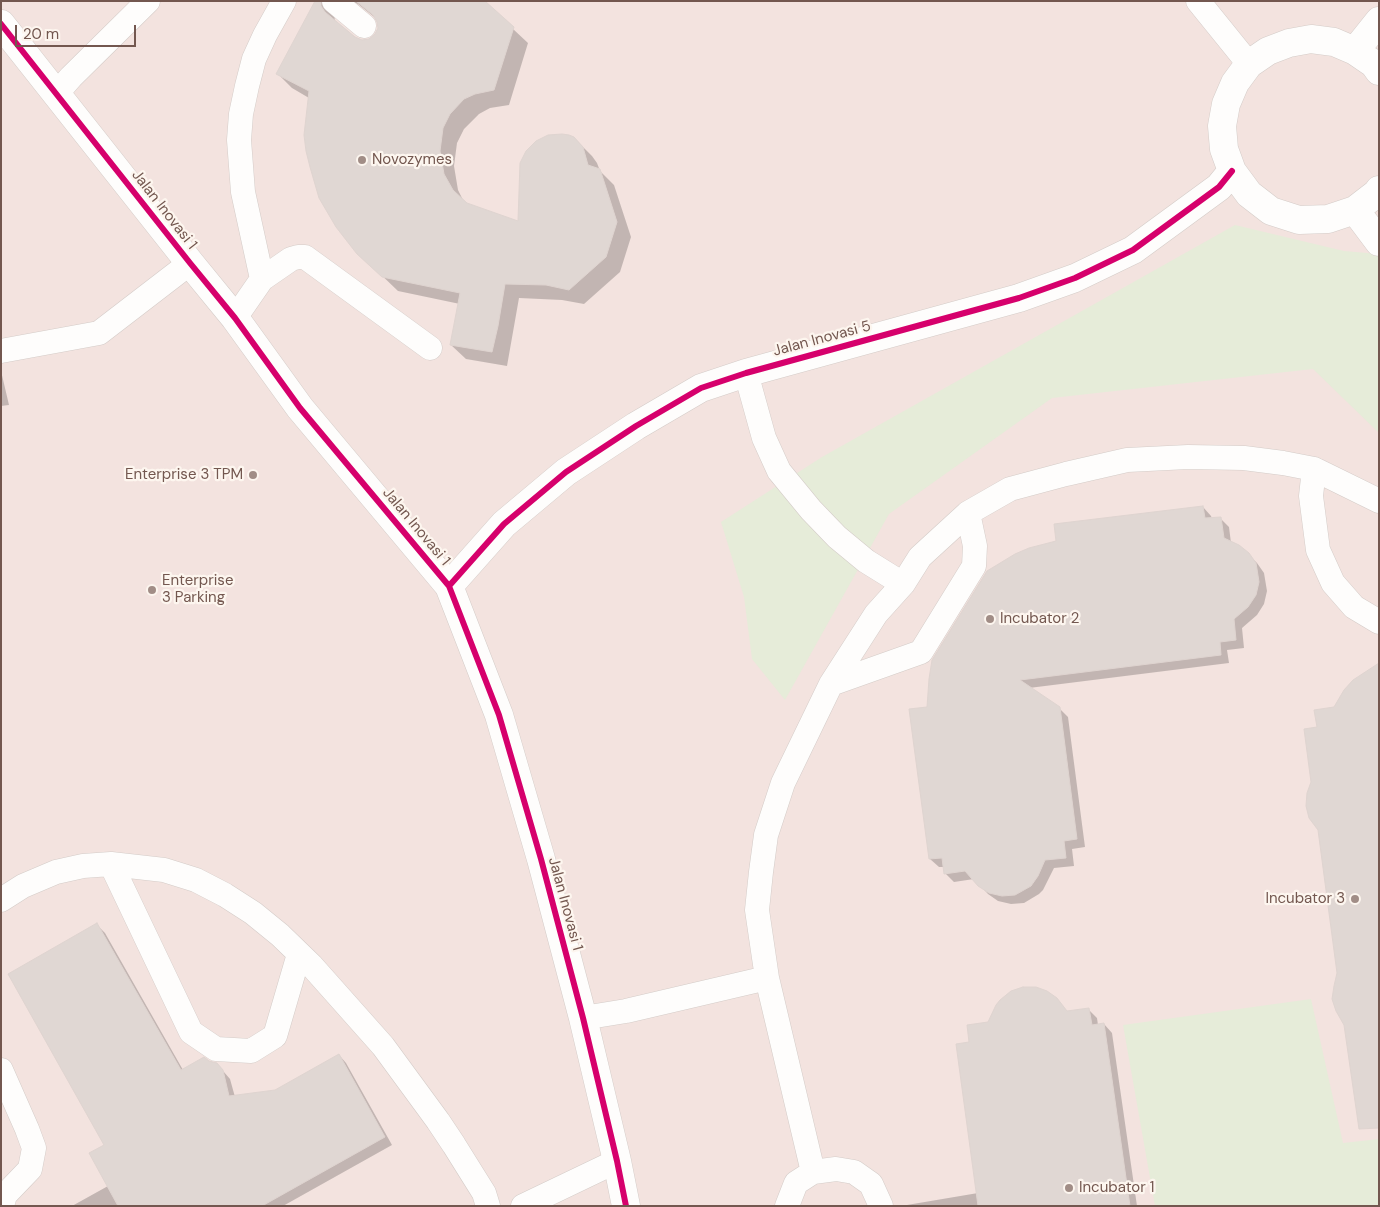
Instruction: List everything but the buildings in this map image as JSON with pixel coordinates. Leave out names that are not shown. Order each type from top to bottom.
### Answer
[{"type":"street","points":[[1355,51],[1379,20]]},
{"type":"street","name":"Jalan Inovasi 1","points":[[1,24],[235,318],[300,408],[449,586],[499,715],[582,1018],[626,1206]]},
{"type":"street","points":[[1379,71],[1374,64],[1355,51],[1334,42],[1311,39],[1289,42],[1268,51],[1249,64],[1235,83],[1226,104],[1222,126],[1224,149],[1232,171],[1249,194],[1271,211],[1299,220],[1328,219],[1355,210],[1379,190]]},
{"type":"street","name":"Jalan Inovasi 5","points":[[449,586],[504,524],[566,472],[636,426],[701,388],[746,373],[1019,298],[1075,278],[1133,250],[1219,187],[1232,171]]},
{"type":"street","points":[[1355,210],[1379,242]]},
{"type":"lane","points":[[262,279],[243,192],[239,140],[241,114],[254,60],[265,35],[284,1]]},
{"type":"lane","points":[[334,1],[364,26]]},
{"type":"lane","points":[[1198,1],[1249,64]]},
{"type":"lane","points":[[56,93],[137,5]]},
{"type":"lane","points":[[235,318],[262,279],[291,260],[305,257],[430,348]]},
{"type":"lane","points":[[1,351],[99,333],[190,263]]},
{"type":"lane","points":[[746,373],[764,438],[779,471],[811,510],[837,537],[866,561],[903,584]]},
{"type":"lane","points":[[813,1172],[767,978],[757,910],[766,835],[783,784],[831,684],[876,614],[903,584],[920,557],[968,514],[1010,489],[1127,460],[1188,457],[1244,458],[1283,463],[1314,469],[1379,500]]},
{"type":"lane","points":[[1314,469],[1311,496],[1318,550],[1333,582],[1354,607],[1379,622]]},
{"type":"lane","points":[[831,684],[921,652],[974,566],[975,546],[968,514]]},
{"type":"lane","points":[[112,864],[190,1032],[216,1049],[251,1051],[275,1036],[299,954]]},
{"type":"lane","points":[[1,900],[23,886],[56,872],[83,866],[112,864],[164,870],[196,880],[224,894],[254,913],[280,935],[330,985],[383,1046],[454,1145],[484,1193],[488,1206]]},
{"type":"lane","points":[[582,1018],[626,1011],[767,978]]},
{"type":"lane","points":[[1,1070],[34,1148],[30,1169],[5,1195],[2,1206]]},
{"type":"lane","points":[[523,1206],[617,1161]]},
{"type":"lane","points":[[787,1206],[796,1183],[813,1172],[836,1169],[854,1172],[871,1184],[881,1206]]},
{"type":"shaded area","points":[[1,1],[1379,1],[1379,1206],[1,1206]]},
{"type":"green space","points":[[1235,225],[1344,251],[1379,254],[1379,433],[1313,369],[1052,398],[889,514],[785,700],[752,659],[744,597],[721,522],[822,457]]},
{"type":"green space","points":[[1311,999],[1343,1143],[1379,1139],[1379,1206],[1155,1206],[1123,1025]]},
{"type":"cycle path","points":[[1,24],[235,318],[300,408],[449,586],[499,715],[541,859],[583,1018],[626,1206]]},
{"type":"cycle path","points":[[449,586],[504,524],[566,472],[636,426],[701,388],[746,373],[1019,298],[1075,278],[1133,250],[1219,187],[1232,171]]},
{"type":"place","name":"Novozymes","points":[[362,160]]},
{"type":"place","name":"Enterprise 3 TPM","points":[[253,475]]},
{"type":"place","name":"Enterprise 3 Parking","points":[[152,590]]},
{"type":"place","name":"Incubator 2","points":[[990,619]]},
{"type":"place","name":"Incubator 3","points":[[1355,899]]},
{"type":"place","name":"Incubator 1","points":[[1069,1188]]}]
